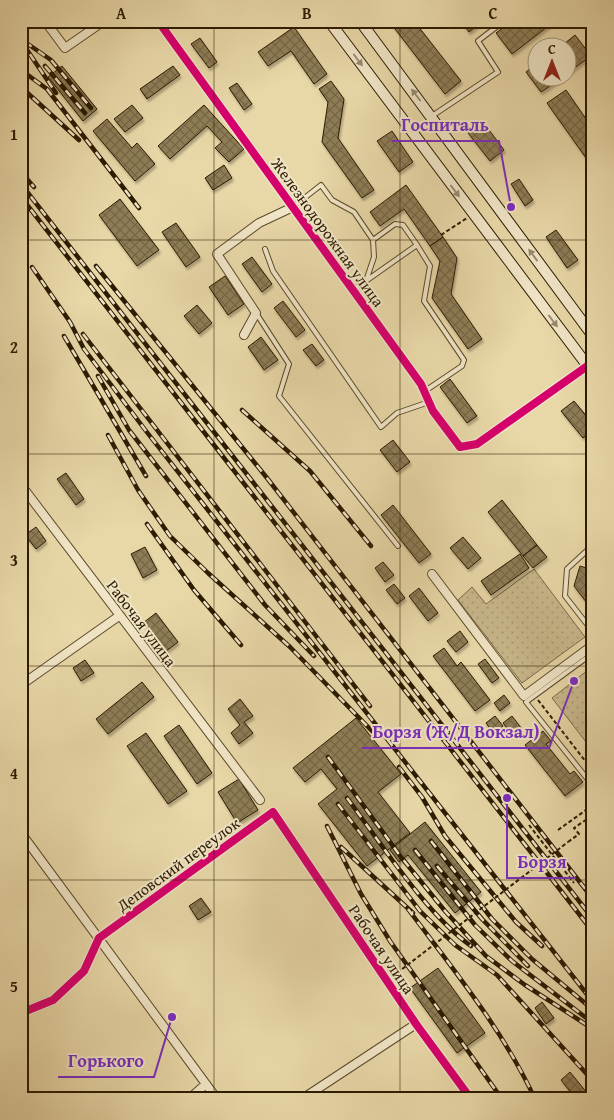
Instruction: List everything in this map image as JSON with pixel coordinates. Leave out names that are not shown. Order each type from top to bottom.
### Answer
[{"type":"street","points":[[45,21],[65,48],[104,21]]},
{"type":"street","name":"Железнодорожная улица","points":[[158,21],[425,391],[430,402],[460,447],[477,444],[591,367]]},
{"type":"street","points":[[329,21],[472,213],[591,367]]},
{"type":"street","points":[[360,21],[593,336]]},
{"type":"street","points":[[244,335],[256,313],[217,254],[259,223],[293,207]]},
{"type":"street","name":"Рабочая улица","points":[[21,485],[260,800]]},
{"type":"street","points":[[432,574],[524,696],[593,645]]},
{"type":"street","points":[[21,685],[119,616]]},
{"type":"street","name":"Рабочая улица","points":[[273,812],[416,1024],[471,1099]]},
{"type":"street","name":"Деповский переулок","points":[[99,938],[273,812]]},
{"type":"street","points":[[21,833],[217,1099]]},
{"type":"street","points":[[21,1013],[53,1000],[84,971],[99,938]]},
{"type":"street","points":[[302,1099],[416,1024]]},
{"type":"street","points":[[189,1099],[206,1084]]},
{"type":"lane","points":[[432,116],[498,72],[478,41],[504,21]]},
{"type":"lane","points":[[293,207],[321,185],[332,200],[354,212],[374,240],[374,257],[366,280]]},
{"type":"lane","points":[[374,240],[398,223],[403,225],[430,266],[424,300],[464,360],[462,366],[425,391]]},
{"type":"lane","points":[[353,290],[417,245]]},
{"type":"lane","points":[[265,249],[273,271],[381,427],[397,413],[430,402]]},
{"type":"lane","points":[[256,313],[288,364],[279,396],[398,546]]},
{"type":"lane","points":[[593,519],[593,528]]},
{"type":"lane","points":[[593,545],[568,568],[565,596],[593,632]]},
{"type":"lane","points":[[593,653],[526,702],[593,786]]},
{"type":"path","points":[[441,235],[472,213]]},
{"type":"path","points":[[534,695],[593,772]]},
{"type":"path","points":[[558,830],[593,805]]},
{"type":"path","points":[[391,978],[579,834],[574,828],[593,814]]},
{"type":"path","points":[[529,825],[574,883]]},
{"type":"shaded area","points":[[534,569],[585,637],[522,683],[458,600],[472,587],[486,604]]},
{"type":"shaded area","points":[[593,668],[593,751],[552,698]]},
{"type":"building","points":[[389,21],[414,21],[461,81],[445,94]]},
{"type":"building","points":[[461,21],[483,21],[469,32]]},
{"type":"building","points":[[512,21],[555,21],[533,38],[526,38],[526,43],[512,54],[496,33]]},
{"type":"building","points":[[294,27],[327,74],[314,84],[291,51],[268,66],[258,52]]},
{"type":"building","points":[[575,35],[591,56],[576,67],[576,38],[571,38]]},
{"type":"building","points":[[200,38],[217,62],[209,68],[191,44]]},
{"type":"building","points":[[62,66],[97,109],[83,121],[48,77]]},
{"type":"building","points":[[173,66],[180,75],[147,99],[140,89]]},
{"type":"building","points":[[331,81],[344,99],[338,138],[374,190],[362,198],[322,142],[328,102],[319,89]]},
{"type":"building","points":[[237,83],[252,104],[244,110],[229,88]]},
{"type":"building","points":[[538,88],[547,88],[541,92]]},
{"type":"building","points":[[566,90],[593,129],[593,154],[586,158],[547,103]]},
{"type":"building","points":[[132,105],[143,118],[125,132],[114,119]]},
{"type":"building","points":[[204,105],[244,149],[229,162],[215,148],[222,142],[207,126],[170,159],[158,146]]},
{"type":"building","points":[[107,119],[132,148],[137,143],[155,164],[135,181],[93,131]]},
{"type":"building","points":[[483,122],[504,150],[490,161],[468,133]]},
{"type":"building","points":[[392,131],[413,162],[399,172],[377,141]]},
{"type":"building","points":[[224,165],[232,178],[213,190],[205,178]]},
{"type":"building","points":[[519,179],[533,200],[525,206],[511,184]]},
{"type":"building","points":[[406,185],[443,237],[430,246],[404,209],[380,226],[370,212]]},
{"type":"building","points":[[120,199],[159,250],[137,266],[99,215]]},
{"type":"building","points":[[176,223],[200,257],[186,267],[162,232]]},
{"type":"building","points":[[556,230],[578,260],[567,268],[546,237]]},
{"type":"building","points":[[443,237],[457,258],[451,294],[482,339],[468,349],[432,298],[440,261],[430,246]]},
{"type":"building","points":[[252,257],[272,284],[262,292],[242,264]]},
{"type":"building","points":[[225,276],[244,304],[228,315],[209,287]]},
{"type":"building","points":[[283,301],[305,330],[296,337],[274,308]]},
{"type":"building","points":[[197,305],[212,323],[199,334],[184,316]]},
{"type":"building","points":[[261,337],[278,360],[264,370],[248,347]]},
{"type":"building","points":[[312,344],[324,360],[316,366],[303,350]]},
{"type":"building","points":[[450,379],[477,416],[467,423],[440,387]]},
{"type":"building","points":[[574,401],[593,424],[593,430],[583,438],[561,411]]},
{"type":"building","points":[[393,440],[410,462],[397,472],[380,450]]},
{"type":"building","points":[[66,473],[84,499],[76,505],[57,479]]},
{"type":"building","points":[[502,500],[537,545],[523,556],[488,512]]},
{"type":"building","points":[[393,505],[431,554],[419,563],[381,515]]},
{"type":"building","points":[[36,527],[46,541],[36,549],[25,535]]},
{"type":"building","points":[[463,537],[481,558],[468,569],[450,548]]},
{"type":"building","points":[[537,545],[547,557],[533,568],[523,556]]},
{"type":"building","points":[[145,547],[157,570],[143,578],[131,554]]},
{"type":"building","points":[[520,554],[529,568],[491,595],[481,581]]},
{"type":"building","points":[[383,562],[394,575],[385,582],[375,568]]},
{"type":"building","points":[[580,566],[593,570],[593,611],[574,586]]},
{"type":"building","points":[[394,584],[405,598],[397,604],[386,590]]},
{"type":"building","points":[[419,588],[438,613],[428,621],[409,596]]},
{"type":"building","points":[[156,613],[178,642],[165,652],[143,623]]},
{"type":"building","points":[[460,631],[468,642],[456,652],[447,641]]},
{"type":"building","points":[[444,648],[457,666],[461,662],[490,700],[475,711],[433,656]]},
{"type":"building","points":[[485,659],[499,678],[492,683],[478,664]]},
{"type":"building","points":[[85,660],[94,673],[81,681],[73,668]]},
{"type":"building","points":[[142,682],[154,697],[108,734],[96,719]]},
{"type":"building","points":[[504,695],[510,703],[500,711],[494,703]]},
{"type":"building","points":[[240,699],[253,716],[244,722],[253,733],[239,744],[231,733],[240,725],[228,709]]},
{"type":"building","points":[[495,716],[503,726],[493,733],[486,723]]},
{"type":"building","points":[[512,716],[522,729],[513,736],[503,723]]},
{"type":"building","points":[[356,718],[401,774],[378,792],[410,833],[367,866],[318,804],[337,789],[321,769],[305,782],[293,768]]},
{"type":"building","points":[[179,725],[212,773],[197,784],[164,736]]},
{"type":"building","points":[[543,731],[551,741],[546,744],[570,774],[574,771],[583,782],[565,796],[525,745]]},
{"type":"building","points":[[146,733],[187,791],[168,804],[127,746]]},
{"type":"building","points":[[239,779],[258,810],[237,823],[218,792]]},
{"type":"building","points":[[425,822],[481,892],[455,913],[408,855],[399,862],[390,850]]},
{"type":"building","points":[[593,828],[593,844],[585,834]]},
{"type":"building","points":[[201,898],[211,912],[198,920],[189,906]]},
{"type":"building","points":[[438,968],[485,1033],[457,1053],[410,988]]},
{"type":"building","points":[[542,1002],[554,1018],[546,1024],[535,1008]]},
{"type":"building","points":[[570,1072],[592,1099],[576,1099],[561,1080]]},
{"type":"railway","points":[[21,41],[56,93]]},
{"type":"railway","points":[[25,42],[51,60],[91,108]]},
{"type":"railway","points":[[45,66],[85,113]]},
{"type":"railway","points":[[21,70],[47,89],[139,208]]},
{"type":"railway","points":[[21,87],[79,140]]},
{"type":"railway","points":[[21,172],[34,187]]},
{"type":"railway","points":[[21,184],[593,919]]},
{"type":"railway","points":[[21,197],[593,932]]},
{"type":"railway","points":[[96,266],[267,478],[593,899]]},
{"type":"railway","points":[[32,267],[70,322],[84,349],[146,431],[593,1002]]},
{"type":"railway","points":[[83,334],[370,706]]},
{"type":"railway","points":[[64,336],[146,476]]},
{"type":"railway","points":[[98,376],[129,430],[265,605],[314,656]]},
{"type":"railway","points":[[242,410],[310,471],[371,546]]},
{"type":"railway","points":[[108,435],[138,490],[170,536],[290,647],[372,731]]},
{"type":"railway","points":[[147,524],[194,590],[241,645]]},
{"type":"railway","points":[[328,757],[401,857],[445,911],[486,956],[525,985],[593,1029]]},
{"type":"railway","points":[[399,767],[422,797],[445,836],[516,922],[542,946]]},
{"type":"railway","points":[[347,798],[421,897],[437,916],[471,946]]},
{"type":"railway","points":[[338,804],[420,911],[455,945],[497,975],[593,1081]]},
{"type":"railway","points":[[327,826],[361,894],[390,941],[502,1099]]},
{"type":"railway","points":[[431,841],[492,919],[532,959],[591,1008]]},
{"type":"railway","points":[[341,847],[413,913]]},
{"type":"railway","points":[[415,850],[475,925],[512,961],[585,1017]]},
{"type":"railway","points":[[437,866],[482,919],[528,966]]},
{"type":"railway","points":[[408,909],[493,1024],[535,1099]]},
{"type":"cycle path","points":[[158,21],[421,384],[433,411],[460,447],[477,444],[593,362]]},
{"type":"cycle path","points":[[21,1013],[53,1000],[84,971],[99,938],[273,812],[416,1024],[471,1099]]},
{"type":"place","name":"Госпиталь","points":[[511,207]]},
{"type":"place","name":"Борзя (Ж/Д Вокзал)","points":[[574,681]]},
{"type":"place","name":"Борзя","points":[[507,798]]},
{"type":"place","name":"Горького","points":[[172,1017]]}]
